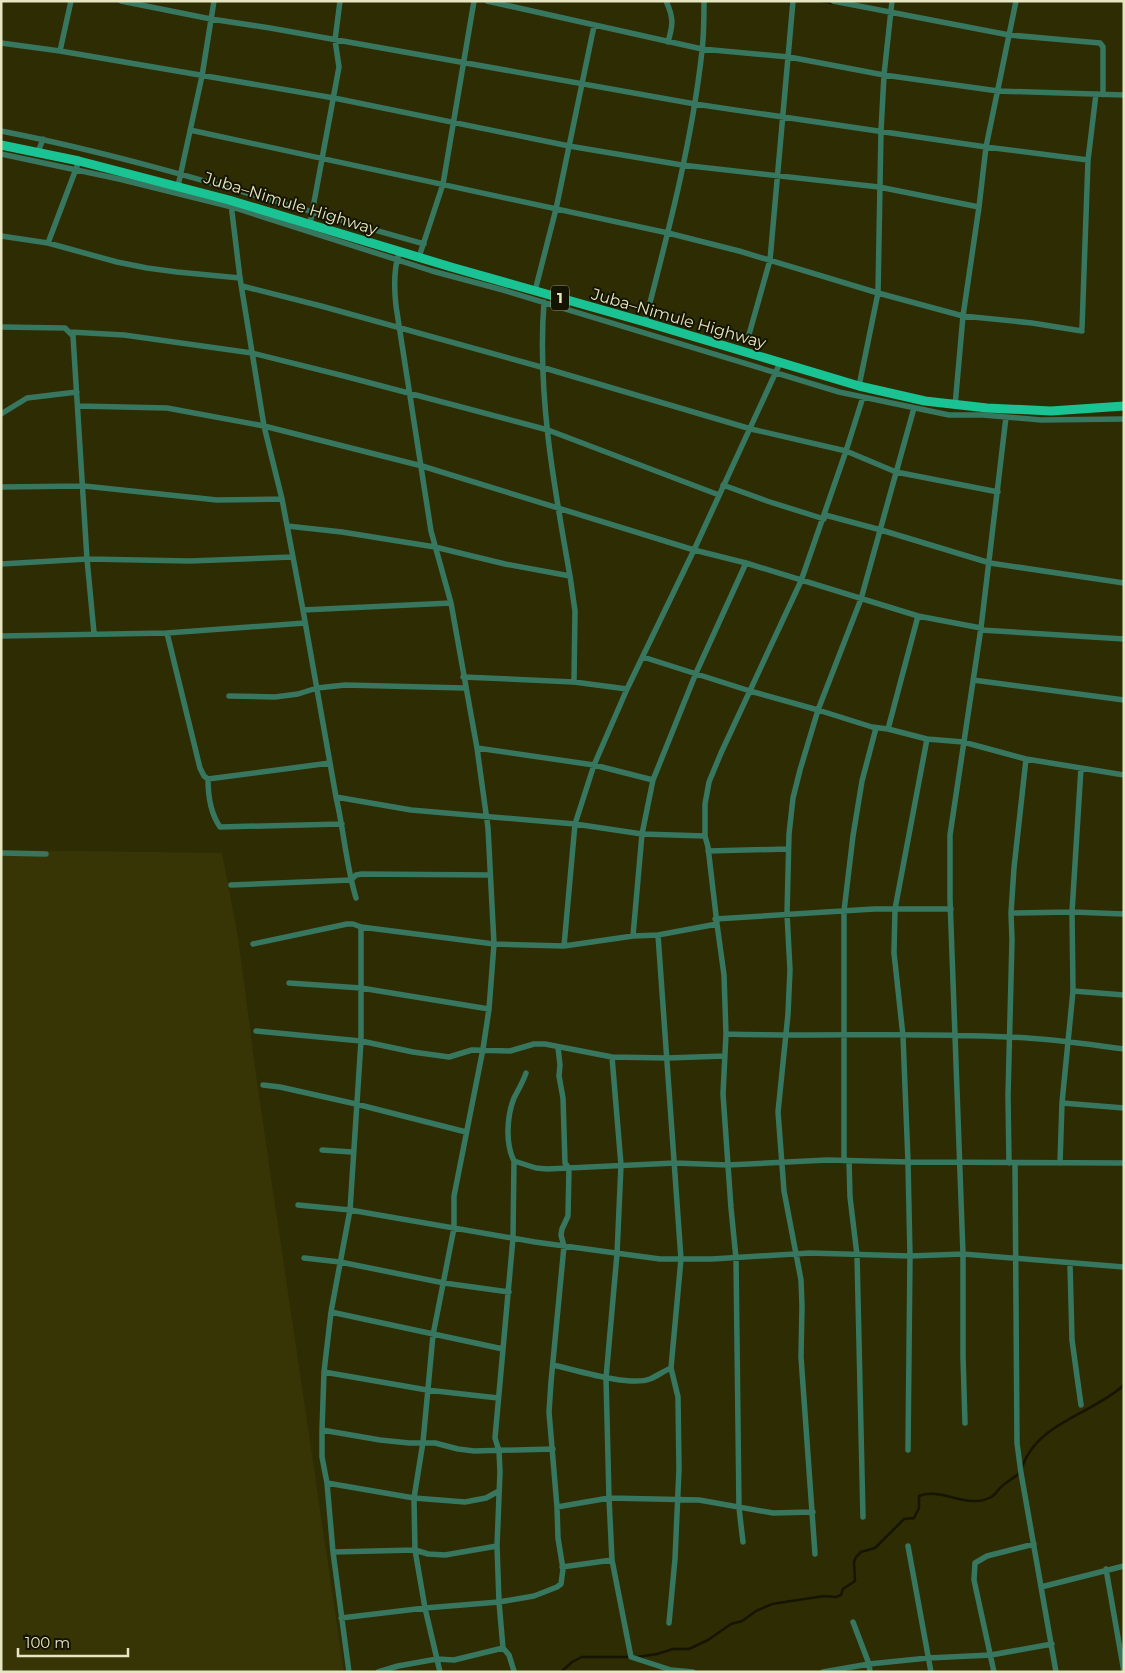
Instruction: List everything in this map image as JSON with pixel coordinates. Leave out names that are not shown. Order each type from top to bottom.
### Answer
[{"type":"main road","name":"Juba–Nimule Highway","points":[[1,145],[79,161],[178,186],[230,204],[310,224],[398,256],[419,257],[859,386],[955,406],[1051,411],[1124,406]]},
{"type":"street","points":[[60,50],[71,1]]},
{"type":"street","points":[[121,1],[211,19],[695,104],[986,147],[1088,160]]},
{"type":"street","points":[[178,186],[202,76],[214,1]]},
{"type":"street","points":[[310,224],[339,67],[335,40],[340,1]]},
{"type":"street","points":[[419,257],[443,184],[474,1]]},
{"type":"street","points":[[487,1],[702,49],[788,57],[884,76],[998,91],[1124,95]]},
{"type":"street","points":[[666,1],[671,11],[672,21],[668,42]]},
{"type":"street","points":[[645,322],[668,233],[695,104],[702,49],[704,1]]},
{"type":"street","points":[[748,338],[770,260],[776,175],[793,1]]},
{"type":"street","points":[[190,130],[668,233],[770,260],[878,293],[963,316],[1082,329],[1088,160],[1099,94],[1104,47],[1100,43],[1009,34],[833,1]]},
{"type":"street","points":[[859,386],[878,293],[881,131],[884,76],[892,1]]},
{"type":"street","points":[[955,406],[963,316],[986,147],[1016,1]]},
{"type":"street","points":[[535,290],[556,209],[594,26]]},
{"type":"street","points":[[1,43],[60,50],[334,98],[569,146],[682,164],[879,187],[979,207]]},
{"type":"street","points":[[1,131],[43,139],[180,174],[424,244]]},
{"type":"street","points":[[38,152],[43,139]]},
{"type":"street","points":[[1,154],[119,178],[230,204],[776,374],[863,397],[949,415],[1041,420],[1124,419]]},
{"type":"street","points":[[48,243],[79,161]]},
{"type":"street","points":[[230,204],[264,426],[282,499],[351,880],[356,898]]},
{"type":"street","points":[[1,236],[48,243],[116,262],[147,268],[240,278]]},
{"type":"street","points":[[398,256],[395,300],[408,393],[435,547],[451,602],[477,748],[486,816],[494,944],[489,1009],[483,1049],[454,1196],[454,1228],[433,1334],[423,1442],[414,1498],[415,1550],[425,1608],[440,1672]]},
{"type":"street","points":[[242,286],[541,367],[751,429],[846,452],[896,472],[998,492]]},
{"type":"street","points":[[544,302],[541,367],[558,509],[575,611],[574,682]]},
{"type":"street","points":[[1,327],[66,328],[73,336],[84,486],[87,559],[94,633]]},
{"type":"street","points":[[70,332],[124,336],[252,353],[548,430],[719,495]]},
{"type":"street","points":[[564,946],[574,824],[594,765],[627,688],[751,429],[780,363]]},
{"type":"street","points":[[1,414],[27,398],[77,392]]},
{"type":"street","points":[[743,1542],[739,1508],[736,1258],[723,1094],[726,1034],[724,975],[705,836],[705,804],[709,782],[801,581],[863,397]]},
{"type":"street","points":[[78,406],[167,408],[264,426],[422,466],[558,509],[694,550],[746,563],[918,616],[981,629],[1124,640]]},
{"type":"street","points":[[815,1554],[801,1357],[801,1288],[787,1215],[780,1162],[778,1112],[786,1036],[790,970],[787,914],[788,849],[792,798],[818,710],[861,599],[914,408]]},
{"type":"street","points":[[965,1423],[963,1254],[950,835],[990,563],[1006,417]]},
{"type":"street","points":[[723,485],[767,501],[881,530],[990,563],[1124,583]]},
{"type":"street","points":[[1,487],[84,486],[217,500],[282,499]]},
{"type":"street","points":[[287,526],[342,532],[435,547],[505,564],[570,576]]},
{"type":"street","points":[[1,564],[87,559],[190,562],[292,557]]},
{"type":"street","points":[[634,936],[642,834],[652,780],[696,673],[746,563]]},
{"type":"street","points":[[303,610],[451,602]]},
{"type":"street","points":[[888,729],[918,616]]},
{"type":"street","points":[[1,636],[167,633],[305,623]]},
{"type":"street","points":[[167,633],[200,768],[204,776],[208,779],[330,763]]},
{"type":"street","points":[[643,657],[876,728],[888,729],[928,739],[964,742],[1026,758],[1124,775]]},
{"type":"street","points":[[463,676],[574,682],[627,688]]},
{"type":"street","points":[[973,680],[1124,700]]},
{"type":"street","points":[[229,696],[275,697],[298,694],[317,688],[344,685],[465,688]]},
{"type":"street","points":[[863,1517],[857,1255],[847,1161],[844,911],[862,781],[876,728]]},
{"type":"street","points":[[908,1450],[910,1256],[908,1162],[903,1036],[894,953],[895,909],[928,739]]},
{"type":"street","points":[[477,748],[594,765],[652,780]]},
{"type":"street","points":[[1026,758],[1011,913],[1008,1096],[1017,1258],[1017,1443],[1056,1672]]},
{"type":"street","points":[[1060,1163],[1062,1104],[1073,991],[1072,912],[1081,768]]},
{"type":"street","points":[[208,779],[208,792],[220,827],[342,824]]},
{"type":"street","points":[[336,797],[411,810],[574,824],[642,834],[705,836]]},
{"type":"street","points":[[708,851],[788,849]]},
{"type":"street","points":[[1,853],[46,854]]},
{"type":"street","points":[[231,885],[351,880],[356,875],[362,874],[490,875]]},
{"type":"street","points":[[253,944],[353,924],[361,927],[494,944],[564,946],[634,936],[658,935],[716,921],[787,914],[895,909],[951,909]]},
{"type":"street","points":[[1011,913],[1072,912],[1124,914]]},
{"type":"street","points":[[349,1672],[333,1552],[327,1483],[322,1457],[322,1430],[324,1372],[330,1312],[350,1210],[352,1152],[361,1041],[361,927]]},
{"type":"street","points":[[658,935],[681,1259],[671,1368],[678,1397],[678,1500],[669,1623]]},
{"type":"street","points":[[289,983],[361,988],[489,1009]]},
{"type":"street","points":[[1073,991],[1124,995]]},
{"type":"street","points":[[256,1031],[361,1041],[449,1058],[472,1050],[510,1051],[534,1044],[554,1044],[612,1057],[725,1056]]},
{"type":"street","points":[[726,1034],[786,1036],[955,1035],[1009,1037],[1124,1048]]},
{"type":"street","points":[[341,1618],[499,1602],[534,1596],[557,1587],[562,1579],[550,1412],[552,1365],[564,1246],[561,1234],[568,1216],[569,1168],[566,1163],[558,1046]]},
{"type":"street","points":[[612,1057],[621,1165],[617,1254],[606,1378],[612,1560],[631,1657],[669,1671],[693,1672]]},
{"type":"street","points":[[514,1671],[509,1655],[503,1648],[499,1602],[497,1546],[499,1451],[495,1438],[513,1238],[514,1161],[508,1138],[510,1117],[515,1097],[526,1073]]},
{"type":"street","points":[[263,1085],[280,1086],[466,1132]]},
{"type":"street","points":[[1062,1104],[1124,1108]]},
{"type":"street","points":[[322,1150],[352,1152]]},
{"type":"street","points":[[514,1161],[536,1168],[675,1162],[728,1165],[827,1160],[1124,1164]]},
{"type":"street","points":[[298,1205],[350,1210],[513,1238],[660,1259],[736,1258],[810,1254],[910,1256],[963,1254],[1124,1267]]},
{"type":"street","points":[[304,1258],[340,1262],[444,1283],[509,1292]]},
{"type":"street","points":[[1070,1264],[1072,1340],[1081,1405]]},
{"type":"street","points":[[330,1312],[503,1348]]},
{"type":"street","points":[[552,1365],[606,1378],[642,1381],[671,1368]]},
{"type":"street","points":[[324,1372],[427,1390],[498,1398]]},
{"type":"street","points":[[322,1430],[380,1440],[436,1443],[466,1450],[553,1449]]},
{"type":"street","points":[[327,1483],[414,1498],[465,1502],[486,1498],[499,1490]]},
{"type":"street","points":[[557,1507],[609,1498],[718,1503],[772,1513],[813,1512]]},
{"type":"street","points":[[994,1672],[974,1580],[975,1563],[988,1556],[1034,1544]]},
{"type":"street","points":[[333,1552],[415,1550],[428,1554],[445,1555],[497,1546]]},
{"type":"street","points":[[908,1546],[930,1672]]},
{"type":"street","points":[[562,1567],[612,1560]]},
{"type":"street","points":[[1041,1586],[1124,1566]]},
{"type":"street","points":[[1106,1569],[1124,1672]]},
{"type":"street","points":[[853,1622],[869,1664],[870,1672]]},
{"type":"street","points":[[823,1672],[869,1664],[928,1658],[991,1655],[1052,1644]]},
{"type":"street","points":[[378,1672],[398,1666],[437,1659],[454,1660],[503,1648]]},
{"type":"shaded area","points":[[1,850],[222,853],[238,937],[257,1082],[344,1672],[1,1672]]},
{"type":"waterway","points":[[820,1],[832,3]]},
{"type":"waterway","points":[[1022,1467],[1040,1439],[1124,1385]]},
{"type":"waterway","points":[[637,1657],[673,1649],[689,1649],[708,1640],[731,1624],[742,1621],[756,1611],[772,1604],[841,1595],[843,1589],[855,1581],[854,1562],[856,1557],[861,1552],[875,1548],[904,1519],[914,1518],[919,1508],[919,1496],[937,1494],[964,1500],[982,1500],[993,1496],[1002,1486],[1021,1472]]},
{"type":"waterway","points":[[561,1672],[572,1662],[582,1657],[629,1657]]}]
